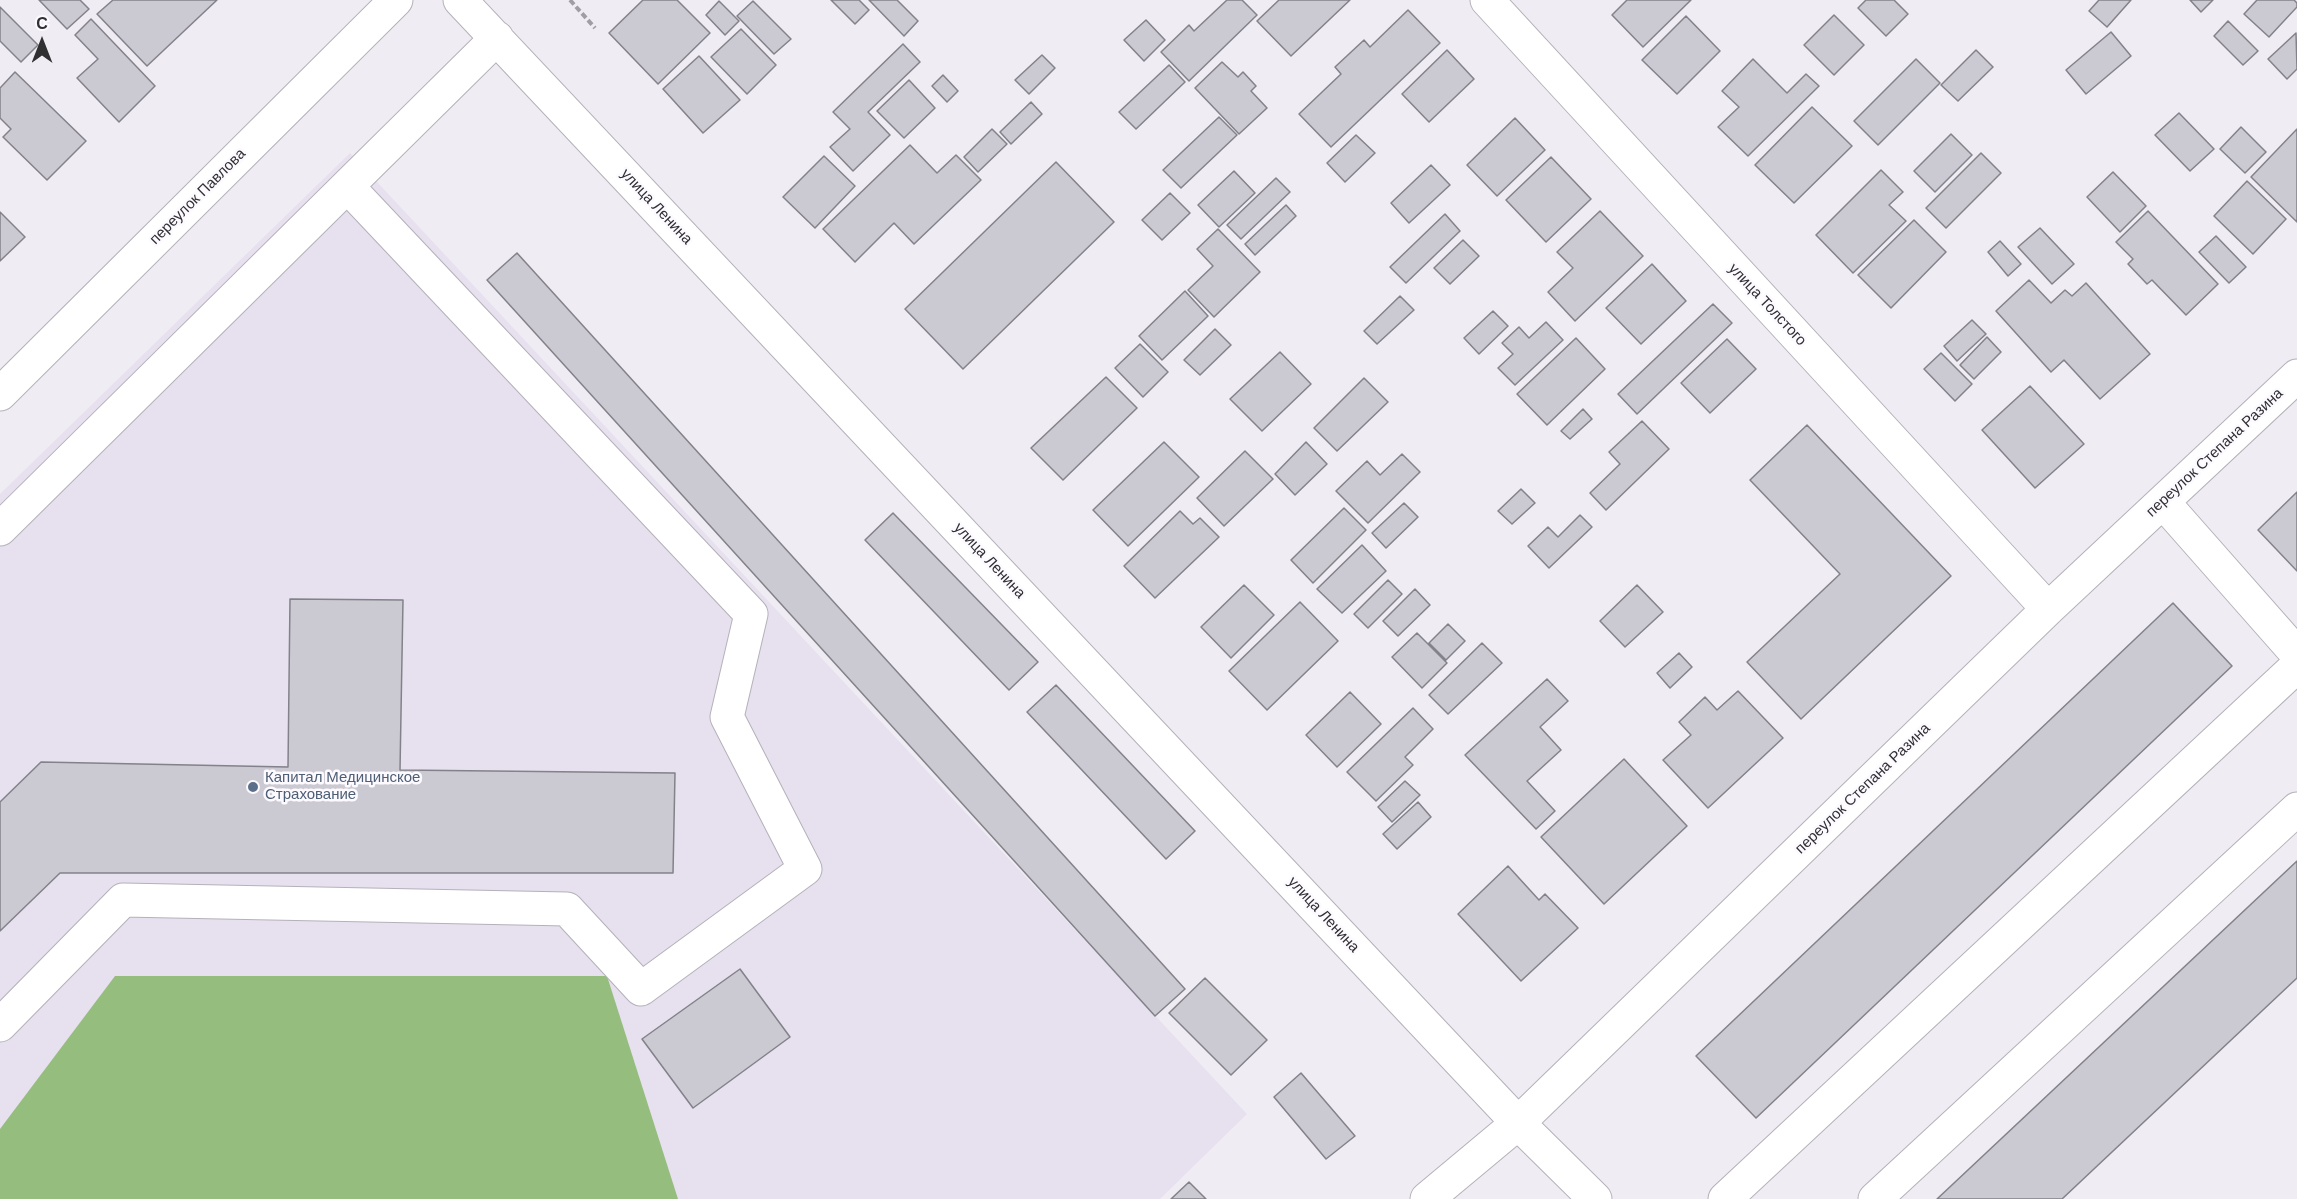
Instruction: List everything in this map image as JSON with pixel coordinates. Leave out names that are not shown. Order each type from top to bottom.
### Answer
[{"type":"street","name":"переулок Павлова","points":[[0,394],[396,0]]},
{"type":"street","name":"улица Ленина","points":[[460,0],[1518,1123],[1595,1199]]},
{"type":"street","name":"улица Толстого","points":[[1487,0],[2048,609]]},
{"type":"street","points":[[0,529],[497,38]]},
{"type":"street","points":[[0,1025],[123,900],[567,909],[641,989],[805,869],[727,717],[751,614],[348,187]]},
{"type":"street","name":"переулок Степана Разина","points":[[1427,1199],[1518,1123],[2048,609],[2297,376]]},
{"type":"street","points":[[2163,502],[2297,654]]},
{"type":"street","points":[[1725,1199],[2297,666]]},
{"type":"street","points":[[1875,1199],[2297,809]]},
{"type":"path","points":[[570,0],[595,28]]},
{"type":"shaded area","points":[[350,153],[1247,1114],[1160,1199],[0,1199],[0,494]]},
{"type":"green space","points":[[115,976],[607,976],[678,1199],[0,1199],[0,1129]]},
{"type":"building","points":[[39,0],[80,0],[89,9],[67,29]]},
{"type":"building","points":[[113,0],[217,0],[147,66],[97,14]]},
{"type":"building","points":[[643,0],[677,0],[710,33],[658,84],[609,33]]},
{"type":"building","points":[[831,0],[859,0],[869,10],[855,24]]},
{"type":"building","points":[[869,0],[897,0],[918,21],[904,36]]},
{"type":"building","points":[[1227,0],[1242,0],[1257,15],[1189,81],[1161,52],[1189,25],[1194,31]]},
{"type":"building","points":[[1279,0],[1350,0],[1291,56],[1257,21]]},
{"type":"building","points":[[1627,0],[1691,0],[1643,47],[1612,15]]},
{"type":"building","points":[[1866,0],[1894,0],[1908,14],[1886,36],[1858,8]]},
{"type":"building","points":[[2099,0],[2131,0],[2107,27],[2089,11]]},
{"type":"building","points":[[2190,0],[2213,0],[2201,12]]},
{"type":"building","points":[[2257,0],[2294,0],[2297,7],[2269,37],[2244,14]]},
{"type":"building","points":[[719,1],[739,21],[725,35],[706,15]]},
{"type":"building","points":[[753,1],[791,39],[774,54],[737,16]]},
{"type":"building","points":[[0,7],[38,45],[21,62],[0,41]]},
{"type":"building","points":[[1408,10],[1440,43],[1331,147],[1299,114],[1341,74],[1335,67],[1364,40],[1370,47]]},
{"type":"building","points":[[1834,15],[1864,45],[1834,75],[1804,45]]},
{"type":"building","points":[[1686,16],[1720,51],[1677,94],[1642,60]]},
{"type":"building","points":[[91,19],[155,86],[119,122],[77,78],[98,59],[75,35]]},
{"type":"building","points":[[1146,20],[1165,40],[1144,61],[1124,40]]},
{"type":"building","points":[[2228,21],[2258,51],[2243,65],[2214,36]]},
{"type":"building","points":[[741,29],[776,65],[747,94],[711,57]]},
{"type":"building","points":[[2111,32],[2131,56],[2086,94],[2066,70]]},
{"type":"building","points":[[2296,33],[2297,69],[2287,79],[2268,59]]},
{"type":"building","points":[[903,44],[920,62],[868,112],[890,135],[853,171],[830,147],[850,129],[833,112]]},
{"type":"building","points":[[1447,50],[1474,79],[1429,122],[1402,94]]},
{"type":"building","points":[[1976,50],[1993,67],[1958,101],[1941,85]]},
{"type":"building","points":[[1042,55],[1055,68],[1029,94],[1015,80]]},
{"type":"building","points":[[699,56],[740,100],[703,133],[663,89]]},
{"type":"building","points":[[1753,59],[1787,93],[1806,74],[1819,86],[1748,156],[1718,127],[1739,107],[1722,91]]},
{"type":"building","points":[[1916,59],[1940,83],[1878,145],[1854,121]]},
{"type":"building","points":[[1222,62],[1238,77],[1243,72],[1256,86],[1251,91],[1267,108],[1239,134],[1195,88]]},
{"type":"building","points":[[1169,65],[1185,82],[1136,129],[1119,112]]},
{"type":"building","points":[[15,72],[86,141],[47,180],[3,137],[11,129],[0,118],[0,88]]},
{"type":"building","points":[[943,75],[958,91],[947,102],[932,86]]},
{"type":"building","points":[[909,80],[935,108],[904,138],[877,111]]},
{"type":"building","points":[[1031,102],[1042,114],[1011,144],[1000,132]]},
{"type":"building","points":[[1812,107],[1852,146],[1794,203],[1755,165]]},
{"type":"building","points":[[2179,113],[2214,149],[2190,171],[2155,135]]},
{"type":"building","points":[[1219,117],[1237,135],[1181,188],[1163,170]]},
{"type":"building","points":[[1515,118],[1545,150],[1497,196],[1467,165]]},
{"type":"building","points":[[2241,127],[2266,152],[2245,173],[2220,149]]},
{"type":"building","points":[[992,129],[1007,144],[978,172],[964,157]]},
{"type":"building","points":[[2297,129],[2297,222],[2251,177]]},
{"type":"building","points":[[1951,134],[1972,155],[1935,192],[1914,171]]},
{"type":"building","points":[[1356,135],[1375,153],[1345,182],[1327,163]]},
{"type":"building","points":[[910,145],[937,173],[956,155],[981,180],[914,244],[894,223],[855,262],[823,229]]},
{"type":"building","points":[[1981,153],[2001,173],[1946,228],[1926,208]]},
{"type":"building","points":[[824,156],[855,186],[815,228],[783,197]]},
{"type":"building","points":[[1551,157],[1591,199],[1546,242],[1506,200]]},
{"type":"building","points":[[1056,162],[1114,222],[963,369],[905,309]]},
{"type":"building","points":[[1431,165],[1450,185],[1409,223],[1391,203]]},
{"type":"building","points":[[1881,170],[1903,192],[1889,205],[1906,221],[1853,273],[1816,235]]},
{"type":"building","points":[[1234,171],[1255,193],[1219,227],[1198,205]]},
{"type":"building","points":[[2113,172],[2146,206],[2120,232],[2087,197]]},
{"type":"building","points":[[1276,178],[1290,192],[1241,239],[1227,225]]},
{"type":"building","points":[[2247,181],[2286,219],[2253,254],[2214,216]]},
{"type":"building","points":[[1170,193],[1190,213],[1162,240],[1142,220]]},
{"type":"building","points":[[1286,205],[1296,216],[1255,255],[1245,244]]},
{"type":"building","points":[[1600,211],[1643,256],[1575,321],[1548,292],[1573,268],[1557,252]]},
{"type":"building","points":[[2148,211],[2218,284],[2186,315],[2152,280],[2147,284],[2128,264],[2133,259],[2116,242]]},
{"type":"building","points":[[0,212],[25,237],[0,261]]},
{"type":"building","points":[[1445,214],[1460,231],[1406,283],[1390,267]]},
{"type":"building","points":[[1914,220],[1946,252],[1891,308],[1858,275]]},
{"type":"building","points":[[2040,228],[2074,264],[2052,284],[2018,247]]},
{"type":"building","points":[[1218,229],[1260,272],[1214,317],[1188,290],[1213,266],[1197,249]]},
{"type":"building","points":[[2216,236],[2246,267],[2229,283],[2199,252]]},
{"type":"building","points":[[1463,240],[1479,256],[1450,284],[1434,268]]},
{"type":"building","points":[[2000,241],[2021,264],[2008,276],[1988,252]]},
{"type":"building","points":[[517,253],[1185,989],[1155,1016],[487,280]]},
{"type":"building","points":[[1652,264],[1686,301],[1641,344],[1606,308]]},
{"type":"building","points":[[2029,280],[2051,303],[2065,290],[2072,296],[2086,283],[2150,354],[2100,399],[2064,360],[2051,372],[1996,311]]},
{"type":"building","points":[[1185,291],[1208,316],[1162,360],[1139,336]]},
{"type":"building","points":[[1400,296],[1414,310],[1377,344],[1364,331]]},
{"type":"building","points":[[1713,304],[1732,323],[1637,414],[1618,394]]},
{"type":"building","points":[[1493,311],[1508,326],[1479,354],[1464,338]]},
{"type":"building","points":[[1972,320],[1986,334],[1957,361],[1944,346]]},
{"type":"building","points":[[1546,322],[1563,340],[1515,385],[1498,368],[1513,354],[1502,343],[1519,327],[1529,338]]},
{"type":"building","points":[[1215,329],[1231,345],[1200,375],[1184,360]]},
{"type":"building","points":[[1987,337],[2001,352],[1974,379],[1960,365]]},
{"type":"building","points":[[1576,338],[1605,369],[1547,425],[1517,394]]},
{"type":"building","points":[[1727,339],[1756,369],[1710,413],[1681,383]]},
{"type":"building","points":[[1140,344],[1168,372],[1143,397],[1115,368]]},
{"type":"building","points":[[1280,352],[1311,384],[1262,431],[1230,399]]},
{"type":"building","points":[[1941,353],[1972,384],[1955,401],[1924,369]]},
{"type":"building","points":[[1106,377],[1137,408],[1063,480],[1031,448]]},
{"type":"building","points":[[1364,378],[1388,402],[1337,451],[1314,428]]},
{"type":"building","points":[[2030,386],[2084,444],[2035,488],[1982,430]]},
{"type":"building","points":[[1583,409],[1592,419],[1570,439],[1561,431]]},
{"type":"building","points":[[1642,421],[1669,449],[1606,510],[1590,493],[1620,464],[1609,452]]},
{"type":"building","points":[[1807,425],[1951,576],[1801,719],[1747,662],[1840,574],[1750,480]]},
{"type":"building","points":[[1164,442],[1199,477],[1128,546],[1093,510]]},
{"type":"building","points":[[1306,442],[1327,464],[1295,495],[1275,474]]},
{"type":"building","points":[[1245,451],[1273,479],[1224,526],[1197,498]]},
{"type":"building","points":[[1402,454],[1420,472],[1368,523],[1336,491],[1367,461],[1380,475]]},
{"type":"building","points":[[1521,489],[1535,503],[1512,524],[1498,511]]},
{"type":"building","points":[[2297,492],[2297,571],[2258,530]]},
{"type":"building","points":[[1404,503],[1418,517],[1386,548],[1372,533]]},
{"type":"building","points":[[1344,508],[1366,530],[1313,583],[1291,560]]},
{"type":"building","points":[[1180,511],[1193,524],[1200,518],[1219,537],[1155,598],[1124,566]]},
{"type":"building","points":[[893,513],[1038,662],[1009,690],[865,540]]},
{"type":"building","points":[[1580,515],[1592,527],[1549,568],[1528,546],[1548,527],[1558,537]]},
{"type":"building","points":[[1362,545],[1386,571],[1342,613],[1317,589]]},
{"type":"building","points":[[1388,580],[1402,594],[1368,628],[1354,614]]},
{"type":"building","points":[[1244,585],[1274,615],[1231,658],[1201,627]]},
{"type":"building","points":[[1637,585],[1663,612],[1625,647],[1600,621]]},
{"type":"building","points":[[1415,589],[1430,605],[1398,636],[1383,621]]},
{"type":"building","points":[[290,599],[403,600],[400,770],[675,773],[673,873],[60,873],[0,931],[0,802],[41,762],[288,767]]},
{"type":"building","points":[[1300,602],[1338,641],[1267,710],[1229,671]]},
{"type":"building","points":[[2173,603],[2232,666],[1756,1118],[1696,1056]]},
{"type":"building","points":[[1448,624],[1465,641],[1446,660],[1429,643]]},
{"type":"building","points":[[1417,633],[1447,663],[1422,688],[1392,657]]},
{"type":"building","points":[[1482,643],[1502,663],[1448,714],[1429,695]]},
{"type":"building","points":[[1679,653],[1692,667],[1670,688],[1657,673]]},
{"type":"building","points":[[1547,679],[1568,701],[1540,727],[1561,750],[1527,781],[1555,811],[1536,829],[1465,755]]},
{"type":"building","points":[[1056,685],[1195,831],[1166,859],[1027,712]]},
{"type":"building","points":[[1738,691],[1783,738],[1708,808],[1663,760],[1691,735],[1679,722],[1705,697],[1717,710]]},
{"type":"building","points":[[1350,692],[1381,724],[1337,767],[1306,735]]},
{"type":"building","points":[[1413,708],[1433,729],[1405,757],[1413,765],[1376,801],[1347,772]]},
{"type":"building","points":[[1624,759],[1687,826],[1604,904],[1541,837]]},
{"type":"building","points":[[1405,781],[1420,795],[1392,822],[1378,807]]},
{"type":"building","points":[[1418,802],[1431,817],[1397,849],[1383,834]]},
{"type":"building","points":[[2297,861],[2297,978],[2062,1199],[1937,1199]]},
{"type":"building","points":[[1508,866],[1539,900],[1545,894],[1578,928],[1521,981],[1458,914]]},
{"type":"building","points":[[740,969],[790,1037],[693,1108],[642,1039]]},
{"type":"building","points":[[1205,978],[1267,1040],[1231,1075],[1169,1013]]},
{"type":"building","points":[[1301,1073],[1355,1136],[1326,1159],[1274,1097]]},
{"type":"building","points":[[1189,1182],[1206,1199],[1171,1199]]},
{"type":"place","name":"Капитал Медицинское Страхование","points":[[253,787]]}]
